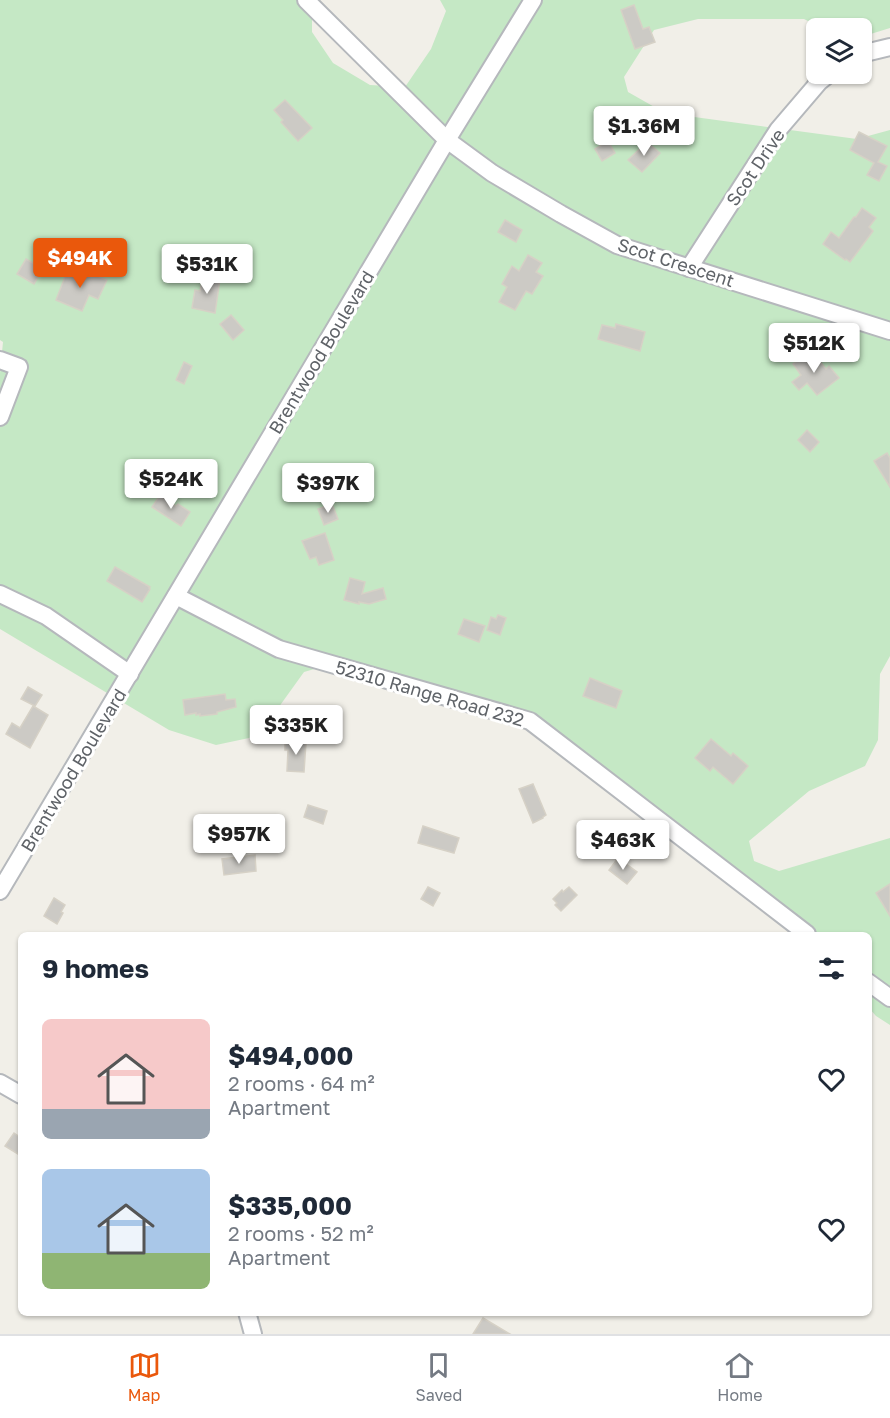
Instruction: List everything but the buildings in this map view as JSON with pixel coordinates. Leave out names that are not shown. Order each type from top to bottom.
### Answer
[{"type":"street","name":"Scot Crescent","points":[[306,0],[447,140],[492,173],[617,244],[890,331]]},
{"type":"street","name":"Brentwood Boulevard","points":[[0,891],[447,140],[533,0]]},
{"type":"street","points":[[872,51],[890,47]]},
{"type":"street","name":"Scot Drive","points":[[689,268],[778,130],[817,84]]},
{"type":"street","points":[[0,360],[19,367],[0,417]]},
{"type":"street","points":[[0,594],[46,616],[130,674]]},
{"type":"street","name":"52310 Range Road 232","points":[[176,596],[279,649],[530,721],[804,932]]},
{"type":"street","points":[[872,985],[890,998]]},
{"type":"street","points":[[0,1083],[18,1093]]},
{"type":"street","points":[[248,1316],[253,1334]]},
{"type":"green space","points":[[0,0],[312,0],[312,32],[333,63],[370,85],[405,87],[431,49],[446,11],[440,0],[890,0],[890,28],[872,34],[872,18],[698,19],[654,30],[624,77],[628,92],[665,113],[857,139],[890,130],[890,656],[880,674],[878,740],[865,766],[809,791],[749,841],[754,861],[779,871],[890,838],[890,1025],[872,1011],[872,932],[801,932],[510,710],[335,663],[304,672],[258,736],[216,745],[169,730],[0,629],[0,373],[3,342],[0,340]]}]
